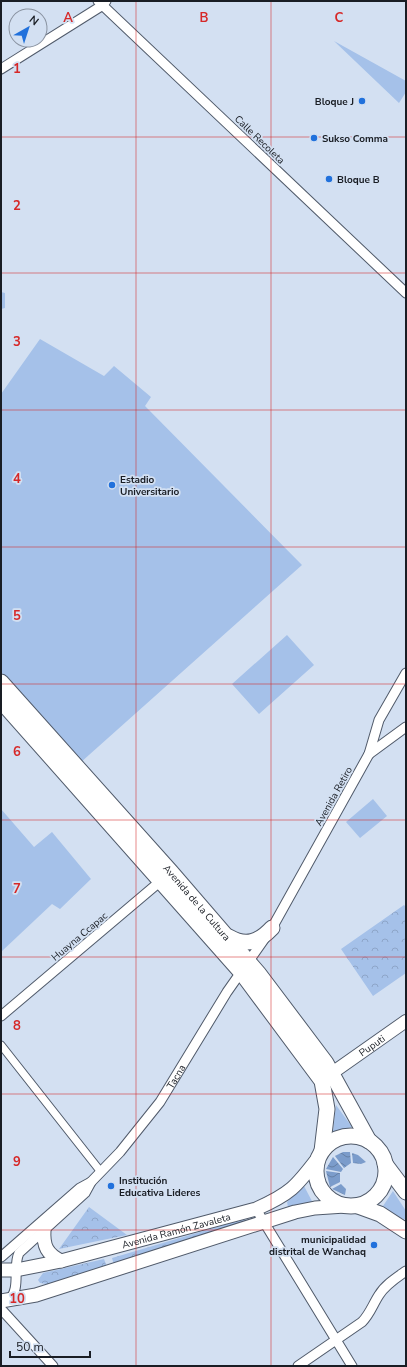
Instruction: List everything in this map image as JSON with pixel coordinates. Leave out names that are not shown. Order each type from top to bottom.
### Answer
[{"type":"main road","name":"Avenida de la Cultura","points":[[1,682],[6,701],[166,876],[245,966],[330,1075],[369,1141]]},
{"type":"main road","name":"Avenida de la Cultura","points":[[166,876],[228,937],[245,966]]},
{"type":"main road","points":[[228,937],[237,942],[247,943],[256,941],[265,936],[272,928]]},
{"type":"main road","name":"Avenida de la Cultura","points":[[320,1155],[327,1109],[330,1075]]},
{"type":"main road","points":[[406,1192],[385,1164],[379,1150],[369,1141],[354,1136],[342,1137],[330,1142],[320,1155],[316,1174],[321,1189],[330,1200],[380,1214],[406,1231]]},
{"type":"main road","name":"Avenida Ramón Zavaleta","points":[[16,1270],[61,1261],[256,1208],[281,1198],[293,1189],[320,1155]]},
{"type":"main road","points":[[351,1206],[370,1201],[380,1191],[386,1178],[385,1164]]},
{"type":"main road","name":"Avenida Ramón Zavaleta","points":[[3,1304],[36,1295],[304,1210],[351,1206]]},
{"type":"main road","points":[[44,1230],[43,1240],[46,1249],[52,1257],[61,1261]]},
{"type":"main road","points":[[1,1270],[16,1270]]},
{"type":"street","points":[[1,69],[102,2]]},
{"type":"street","name":"Calle Recoleta","points":[[102,2],[406,294]]},
{"type":"street","name":"Avenida Retiro","points":[[245,966],[272,928],[369,754],[379,720],[406,673]]},
{"type":"street","points":[[369,754],[406,727]]},
{"type":"street","name":"Huayna Ccapac","points":[[1,1016],[166,876]]},
{"type":"street","name":"Tacna","points":[[3,1304],[10,1300],[14,1293],[16,1270],[15,1261],[19,1252],[85,1193],[91,1182],[160,1102],[245,966]]},
{"type":"street","name":"Puputi","points":[[330,1075],[406,1021]]},
{"type":"street","points":[[1,1045],[101,1172]]},
{"type":"street","name":"Tacna","points":[[1,1257],[80,1188],[91,1182]]},
{"type":"street","points":[[256,1208],[352,1366]]},
{"type":"street","points":[[298,1366],[362,1322],[368,1316],[380,1294],[388,1284],[406,1272]]},
{"type":"street","points":[[3,1304],[53,1366]]},
{"type":"green space","points":[[334,41],[406,81],[406,92],[399,103]]},
{"type":"green space","points":[[1,292],[5,293],[5,308],[1,309]]},
{"type":"green space","name":"Estadio Universitario","points":[[40,339],[104,376],[114,366],[151,397],[145,406],[302,565],[80,763],[1,672],[1,394]]},
{"type":"green space","points":[[287,635],[314,665],[259,714],[232,684]]},
{"type":"green space","points":[[373,799],[387,816],[360,838],[346,822]]},
{"type":"green space","points":[[1,809],[34,847],[52,832],[91,879],[60,909],[52,904],[1,952]]},
{"type":"green space","points":[[404,905],[406,907],[406,973],[373,996],[341,949]]},
{"type":"green space","points":[[336,1105],[352,1127],[333,1132]]},
{"type":"green space","points":[[304,1186],[314,1205],[288,1207],[287,1202]]},
{"type":"green space","points":[[393,1191],[406,1211],[406,1220],[381,1209]]},
{"type":"green space","points":[[89,1207],[127,1235],[59,1249]]},
{"type":"green space","points":[[244,1219],[248,1226],[114,1265],[112,1258]]},
{"type":"green space","points":[[104,1259],[107,1267],[53,1285],[40,1283],[38,1280],[43,1273]]},
{"type":"water","points":[[343,1152],[350,1152],[351,1163],[344,1168],[335,1156]]},
{"type":"water","points":[[352,1153],[358,1155],[366,1162],[361,1164],[353,1163]]},
{"type":"water","points":[[333,1157],[343,1169],[341,1172],[326,1169]]},
{"type":"water","points":[[326,1171],[340,1173],[340,1182],[330,1187]]},
{"type":"water","points":[[341,1184],[346,1189],[345,1195],[332,1189]]},
{"type":"place","name":"Bloque J","points":[[362,101]]},
{"type":"place","name":"Sukso Comma","points":[[314,138]]},
{"type":"place","name":"Bloque B","points":[[329,179]]},
{"type":"place","name":"Estadio Universitario","points":[[112,485]]},
{"type":"place","name":"Institución Educativa Lideres","points":[[111,1186]]},
{"type":"place","name":"municipalidad distrital de Wanchaq","points":[[374,1245]]}]
